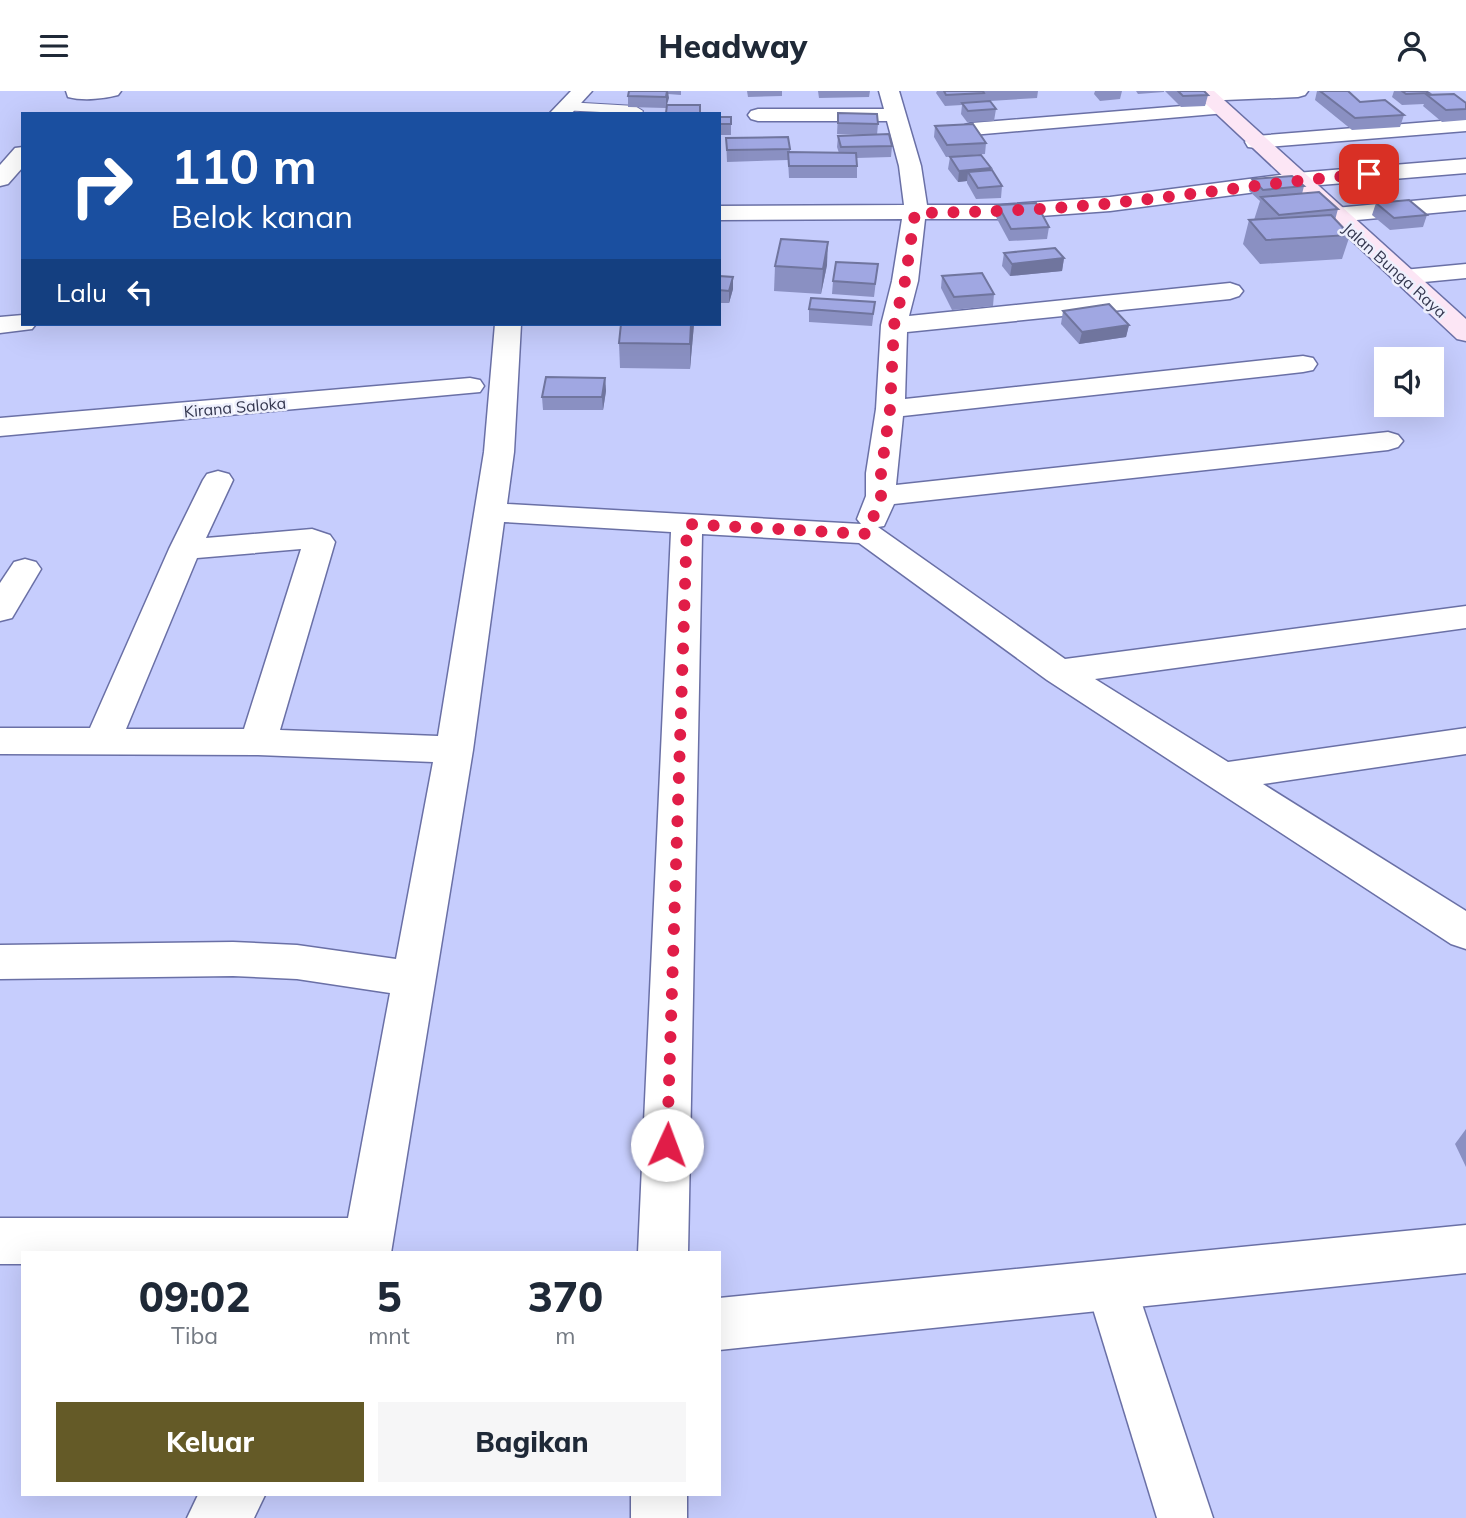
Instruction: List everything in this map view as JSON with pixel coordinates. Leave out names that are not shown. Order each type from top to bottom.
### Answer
[{"type":"main road","name":"Jalan Bunga Raya","points":[[1210,99],[1466,333]]},
{"type":"street","points":[[73,96],[111,91]]},
{"type":"street","points":[[562,110],[582,91]]},
{"type":"street","points":[[972,129],[1210,99],[1298,91]]},
{"type":"street","points":[[758,115],[896,97],[916,200],[905,281],[894,325],[890,409],[881,473],[881,496],[867,534]]},
{"type":"street","points":[[1255,142],[1466,125]]},
{"type":"street","points":[[0,179],[21,155]]},
{"type":"street","points":[[721,213],[1000,212],[1110,204],[1296,180],[1466,166]]},
{"type":"street","points":[[0,189],[21,187]]},
{"type":"street","points":[[1335,215],[1466,203]]},
{"type":"street","points":[[1402,277],[1466,271]]},
{"type":"street","points":[[894,325],[1230,291]]},
{"type":"street","points":[[0,325],[21,323]]},
{"type":"street","points":[[0,1241],[367,1247],[454,750],[499,452],[508,326]]},
{"type":"street","points":[[890,409],[1303,364]]},
{"type":"street","name":"Kirana Saloka","points":[[0,428],[470,386]]},
{"type":"street","points":[[881,496],[1388,440]]},
{"type":"street","points":[[102,743],[185,549],[218,480]]},
{"type":"street","points":[[488,512],[867,534],[1059,671],[1466,932]]},
{"type":"street","points":[[663,1251],[687,524]]},
{"type":"street","points":[[185,549],[312,539],[319,542],[258,742]]},
{"type":"street","points":[[0,610],[25,569]]},
{"type":"street","points":[[1059,671],[1466,617]]},
{"type":"street","points":[[0,741],[258,742],[454,750]]},
{"type":"street","points":[[1222,776],[1466,741]]},
{"type":"street","points":[[0,962],[233,959],[297,962],[414,978]]},
{"type":"street","points":[[721,1324],[1466,1249]]},
{"type":"street","points":[[1111,1286],[1185,1518]]},
{"type":"street","points":[[215,1518],[236,1496]]},
{"type":"street","points":[[659,1496],[659,1518]]},
{"type":"lane","points":[[562,110],[635,111]]},
{"type":"building","points":[[629,91],[667,91],[666,97],[628,96]]},
{"type":"building","points":[[944,91],[983,91],[984,93],[946,95]]},
{"type":"building","points":[[1178,91],[1204,91],[1208,95],[1183,96]]},
{"type":"building","points":[[1320,91],[1348,91],[1360,102],[1385,100],[1404,115],[1355,118]]},
{"type":"building","points":[[1402,91],[1426,91],[1429,93],[1406,94]]},
{"type":"building","points":[[1454,94],[1466,103],[1466,109],[1446,110],[1427,95]]},
{"type":"building","points":[[990,101],[996,109],[968,111],[962,103]]},
{"type":"building","points":[[667,105],[700,105],[700,112],[666,112]]},
{"type":"building","points":[[838,113],[877,114],[878,124],[838,123]]},
{"type":"building","points":[[721,117],[731,117],[731,124],[721,124]]},
{"type":"building","points":[[973,124],[986,143],[947,145],[935,126]]},
{"type":"building","points":[[889,134],[892,146],[841,147],[838,136]]},
{"type":"building","points":[[788,137],[790,149],[727,150],[726,138]]},
{"type":"building","points":[[788,152],[856,153],[857,166],[789,166]]},
{"type":"building","points":[[981,155],[991,168],[959,171],[950,157]]},
{"type":"building","points":[[992,170],[1002,186],[978,188],[968,172]]},
{"type":"building","points":[[1292,176],[1304,186],[1263,190],[1252,179]]},
{"type":"building","points":[[1319,192],[1338,209],[1279,215],[1261,197]]},
{"type":"building","points":[[1409,200],[1427,215],[1394,218],[1376,203]]},
{"type":"building","points":[[1036,203],[1049,227],[1011,229],[998,205]]},
{"type":"building","points":[[1331,215],[1350,235],[1266,240],[1249,220]]},
{"type":"building","points":[[781,239],[828,242],[823,269],[775,266]]},
{"type":"building","points":[[1055,248],[1064,258],[1012,264],[1004,253]]},
{"type":"building","points":[[836,262],[878,264],[875,284],[833,281]]},
{"type":"building","points":[[982,273],[994,294],[954,297],[942,276]]},
{"type":"building","points":[[721,276],[733,277],[729,291],[721,290]]},
{"type":"building","points":[[811,298],[875,302],[873,314],[809,309]]},
{"type":"building","points":[[1109,304],[1129,325],[1082,332],[1063,311]]},
{"type":"building","points":[[621,326],[691,326],[690,344],[619,343]]},
{"type":"building","points":[[546,377],[605,378],[602,397],[542,397]]},
{"type":"route","points":[[667,1145],[687,524],[867,534],[881,496],[881,473],[890,409],[894,325],[905,281],[915,213],[1000,212],[1110,204],[1296,180],[1369,174]]}]
